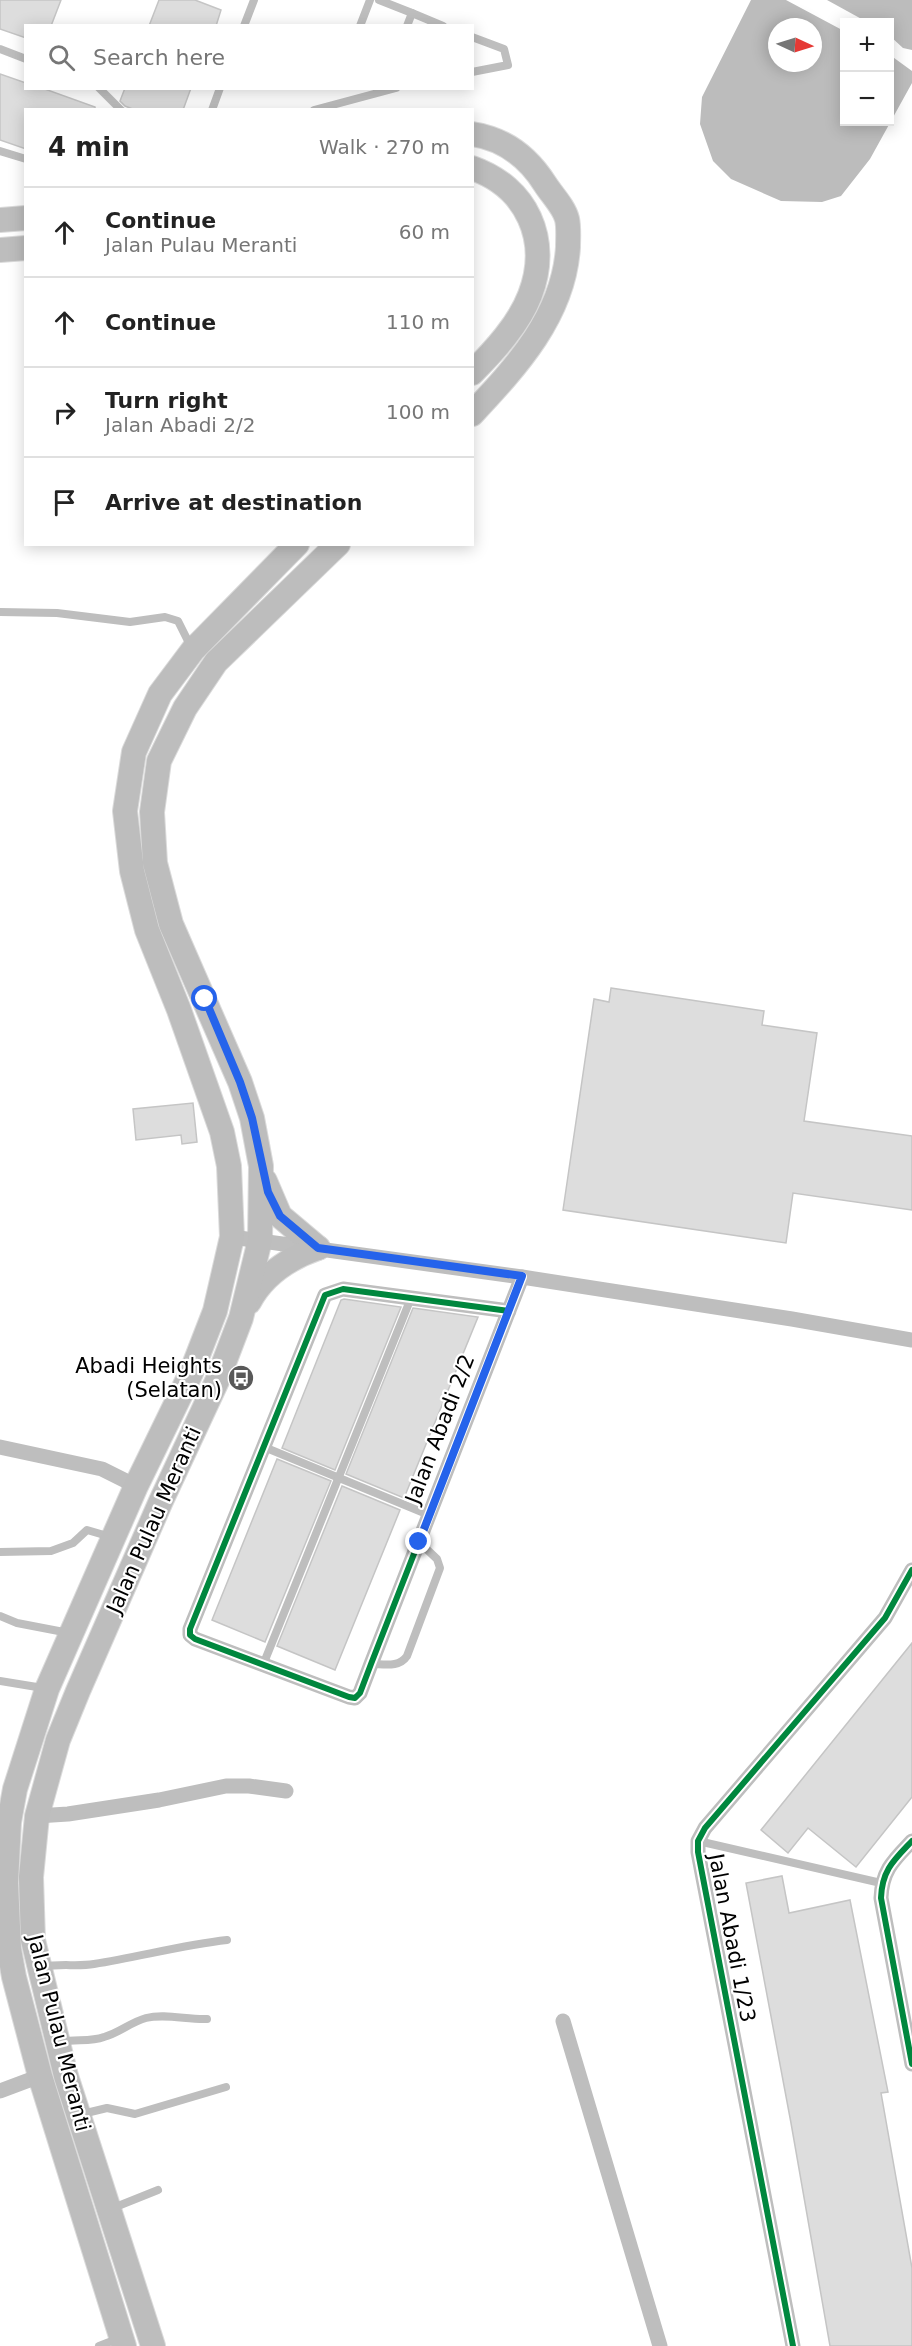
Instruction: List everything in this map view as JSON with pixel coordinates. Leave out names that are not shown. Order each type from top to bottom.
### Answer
[{"type":"main road","points":[[474,134],[519,152],[541,177],[567,219],[568,242],[558,299],[547,322],[526,352],[474,412]]},
{"type":"main road","points":[[474,169],[501,181],[524,204],[536,234],[537,260],[530,296],[514,324],[474,371]]},
{"type":"main road","points":[[0,220],[24,218]]},
{"type":"main road","points":[[0,250],[24,248]]},
{"type":"main road","name":"Jalan Pulau Meranti","points":[[115,2343],[14,1977],[3,1883],[7,1788],[112,1538],[191,1373],[215,1311],[232,1237],[230,1166],[222,1132],[179,1010],[147,930],[132,871],[125,811],[134,752],[160,694],[193,650],[295,546]]},
{"type":"main road","name":"Jalan Pulau Meranti","points":[[153,2346],[78,2115],[39,1968],[33,1940],[31,1877],[37,1816],[58,1740],[78,1691],[161,1501],[218,1381],[241,1318],[260,1240],[261,1166],[252,1118],[240,1082],[171,924],[155,863],[152,812],[159,761],[185,708],[216,662],[336,546]]},
{"type":"main road","points":[[241,1318],[255,1291],[265,1280],[288,1261],[318,1248],[280,1216],[268,1192],[261,1166]]},
{"type":"street","points":[[232,1237],[522,1276],[912,1340]]},
{"type":"street","name":"Jalan Abadi 2/2","points":[[264,1447],[194,1618],[190,1635],[263,1665],[356,1698],[360,1693],[522,1276]]},
{"type":"street","points":[[264,1447],[325,1295],[343,1289],[509,1311]]},
{"type":"street","points":[[0,1447],[102,1469],[136,1486]]},
{"type":"street","name":"Jalan Abadi 1/23","points":[[793,2346],[698,1852],[698,1841],[705,1828],[885,1618],[912,1570]]},
{"type":"street","points":[[37,1816],[68,1814],[159,1800],[225,1786],[249,1786],[285,1791]]},
{"type":"street","points":[[912,1841],[887,1868],[881,1883],[881,1898],[912,2064]]},
{"type":"street","points":[[563,2021],[660,2346]]},
{"type":"street","points":[[0,2091],[40,2076]]},
{"type":"lane","points":[[245,24],[254,0]]},
{"type":"lane","points":[[361,24],[370,0]]},
{"type":"lane","points":[[379,0],[438,24]]},
{"type":"lane","points":[[408,24],[412,13]]},
{"type":"lane","points":[[474,38],[504,50],[508,65],[474,72]]},
{"type":"lane","points":[[0,49],[24,58]]},
{"type":"lane","points":[[101,90],[119,108]]},
{"type":"lane","points":[[213,108],[219,90]]},
{"type":"lane","points":[[321,108],[385,90]]},
{"type":"lane","points":[[0,151],[24,158]]},
{"type":"lane","points":[[0,612],[57,612],[130,622],[165,617],[177,621],[193,650]]},
{"type":"lane","points":[[263,1665],[411,1298]]},
{"type":"lane","points":[[264,1447],[429,1515]]},
{"type":"lane","points":[[0,1552],[51,1551],[73,1543],[87,1530],[112,1538]]},
{"type":"lane","points":[[371,1664],[395,1664],[404,1661],[408,1656],[440,1568],[437,1559],[419,1542]]},
{"type":"lane","points":[[0,1616],[17,1623],[70,1634]]},
{"type":"lane","points":[[0,1681],[47,1689]]},
{"type":"lane","points":[[698,1841],[881,1883]]},
{"type":"lane","points":[[39,1968],[52,1965],[91,1965],[188,1944],[227,1940]]},
{"type":"lane","points":[[58,2043],[72,2040],[89,2041],[106,2037],[149,2017],[207,2019]]},
{"type":"lane","points":[[78,2115],[107,2108],[135,2114],[226,2087]]},
{"type":"lane","points":[[108,2210],[158,2190]]},
{"type":"shaded area","points":[[751,0],[786,0],[820,18],[768,18],[768,72],[822,72],[822,19],[840,29],[840,126],[888,126],[870,159],[841,196],[822,202],[781,201],[731,179],[713,161],[700,124],[702,97]]},
{"type":"shaded area","points":[[827,0],[912,0],[912,50],[903,48],[894,40],[894,18],[860,18]]},
{"type":"shaded area","points":[[894,58],[912,71],[912,83],[894,116]]},
{"type":"building","points":[[0,0],[61,0],[52,24],[24,24],[24,37],[0,29]]},
{"type":"building","points":[[159,0],[195,0],[221,10],[217,24],[150,24]]},
{"type":"building","points":[[0,74],[24,82],[24,90],[48,90],[95,107],[24,108],[24,148],[0,140]]},
{"type":"building","points":[[124,90],[190,90],[184,108],[130,108],[120,101]]},
{"type":"building","points":[[611,988],[764,1011],[762,1025],[817,1033],[804,1121],[912,1136],[912,1210],[793,1193],[786,1243],[563,1210],[594,999],[609,1002]]},
{"type":"building","points":[[193,1103],[197,1142],[182,1144],[181,1135],[136,1140],[133,1109]]},
{"type":"building","points":[[341,1300],[401,1307],[335,1470],[282,1448]]},
{"type":"building","points":[[413,1308],[478,1317],[404,1498],[346,1474]]},
{"type":"building","points":[[277,1459],[331,1481],[265,1642],[212,1620]]},
{"type":"building","points":[[342,1486],[400,1510],[335,1670],[277,1646]]},
{"type":"building","points":[[912,1643],[912,1797],[856,1867],[808,1828],[788,1853],[761,1830]]},
{"type":"building","points":[[782,1876],[789,1913],[850,1900],[888,2092],[881,2093],[912,2268],[912,2346],[830,2346],[746,1883]]},
{"type":"cycle path","points":[[509,1311],[343,1289],[325,1295],[190,1629],[190,1635],[195,1639],[349,1697],[355,1698],[360,1693],[371,1664],[522,1277]]},
{"type":"cycle path","points":[[793,2346],[698,1852],[698,1841],[705,1828],[885,1618],[912,1570]]},
{"type":"cycle path","points":[[912,1841],[887,1873],[881,1898],[912,2064]]},
{"type":"place","name":"Abadi Heights (Selatan)","points":[[241,1378]]},
{"type":"route","points":[[205,999],[240,1082],[252,1118],[268,1192],[280,1216],[318,1248],[522,1276],[419,1542]]}]
